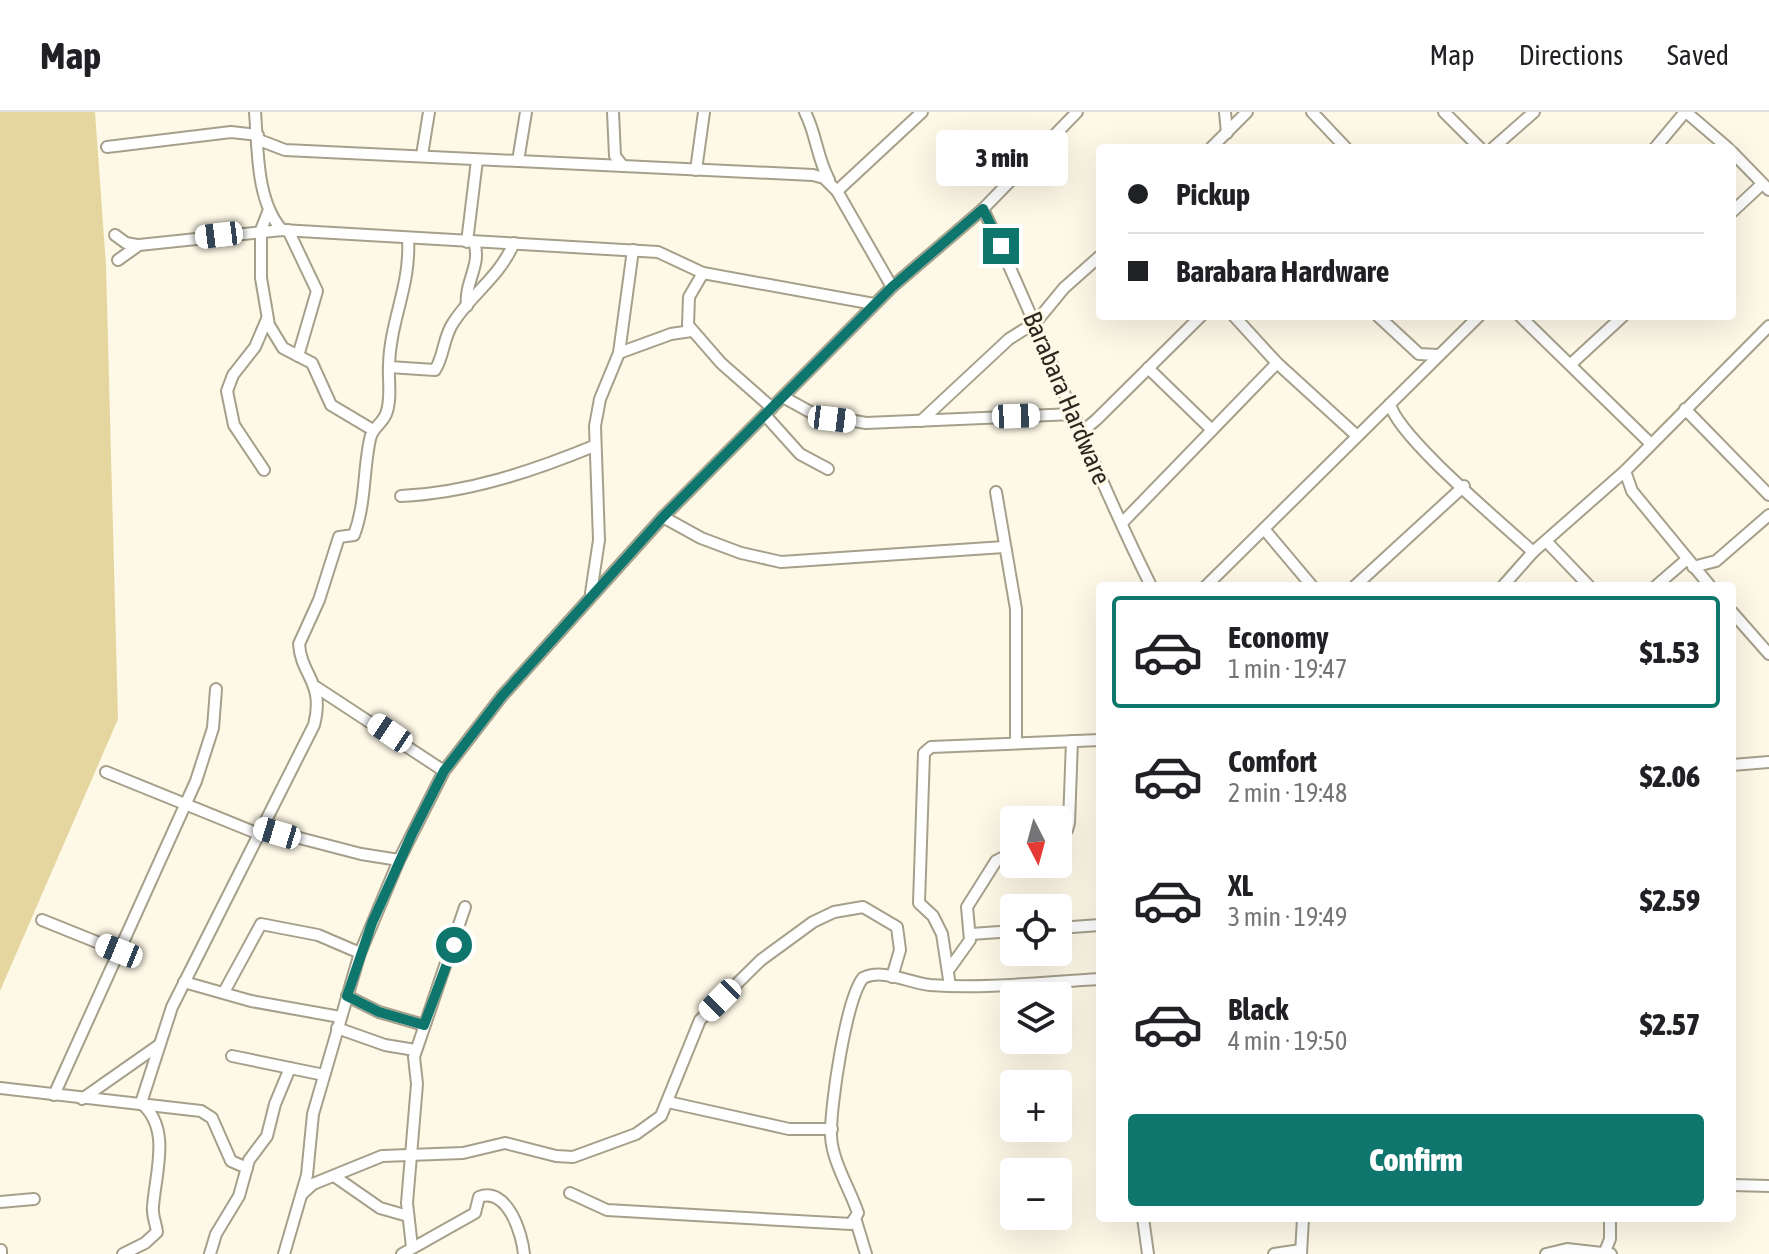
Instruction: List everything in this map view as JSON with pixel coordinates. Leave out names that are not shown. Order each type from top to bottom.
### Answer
[{"type":"street","points":[[255,112],[268,212],[261,230],[261,278],[267,319],[283,348],[312,363],[324,395],[336,410],[373,430]]},
{"type":"street","points":[[422,155],[429,112]]},
{"type":"street","points":[[518,161],[526,112]]},
{"type":"street","points":[[613,112],[616,161],[625,167]]},
{"type":"street","points":[[696,170],[704,112]]},
{"type":"street","points":[[805,112],[816,135],[817,157],[892,287]]},
{"type":"street","points":[[834,187],[922,112]]},
{"type":"street","points":[[284,1254],[302,1194],[313,1114],[360,953],[399,860],[444,771],[502,696],[539,658],[591,593],[663,517],[874,304],[983,209],[1077,112]]},
{"type":"street","points":[[1225,112],[1227,133]]},
{"type":"street","points":[[1233,112],[1241,112]]},
{"type":"street","points":[[1215,144],[1247,112]]},
{"type":"street","points":[[1312,112],[1342,144]]},
{"type":"street","points":[[1444,112],[1476,144]]},
{"type":"street","points":[[1498,144],[1534,112]]},
{"type":"street","points":[[1658,144],[1685,112],[1723,144]]},
{"type":"street","points":[[107,147],[231,132],[258,138],[275,149],[813,175],[834,187]]},
{"type":"street","points":[[261,161],[275,149]]},
{"type":"street","points":[[1736,156],[1765,187],[1736,209]]},
{"type":"street","points":[[467,306],[466,290],[478,256],[471,242],[477,160]]},
{"type":"street","name":"Barabara Hardware","points":[[983,209],[1036,322],[1079,428],[1149,582]]},
{"type":"street","points":[[268,212],[285,230],[317,291],[298,356]]},
{"type":"street","points":[[115,235],[126,243],[139,245],[261,230],[285,230],[664,252],[703,273],[874,304]]},
{"type":"street","points":[[141,1103],[159,1045],[184,982],[314,725],[318,699],[316,687],[299,644],[319,600],[339,537],[355,534],[366,492],[373,430],[387,412],[394,323],[406,287],[408,239]]},
{"type":"street","points":[[389,367],[435,370],[443,341],[467,306],[498,274],[514,243]]},
{"type":"street","points":[[118,260],[139,245]]},
{"type":"street","points":[[591,593],[599,540],[594,446],[600,399],[619,353],[633,250]]},
{"type":"street","points":[[921,421],[1009,339],[1036,322],[1064,288],[1096,260]]},
{"type":"street","points":[[703,273],[689,297],[686,318],[691,331],[768,411],[800,454],[828,469]]},
{"type":"street","points":[[264,470],[238,434],[227,391],[233,375],[255,347],[267,319]]},
{"type":"street","points":[[1079,428],[1089,426],[1197,320]]},
{"type":"street","points":[[1238,320],[1277,363],[1356,435]]},
{"type":"street","points":[[1382,320],[1419,354],[1438,355]]},
{"type":"street","points":[[1210,582],[1475,320]]},
{"type":"street","points":[[1524,320],[1650,443]]},
{"type":"street","points":[[1571,364],[1619,320]]},
{"type":"street","points":[[1507,582],[1533,552],[1625,471],[1768,327]]},
{"type":"street","points":[[619,353],[671,334],[691,331]]},
{"type":"street","points":[[1419,354],[1420,373]]},
{"type":"street","points":[[1122,523],[1277,363]]},
{"type":"street","points":[[1148,368],[1212,430]]},
{"type":"street","points":[[783,397],[814,414],[866,423],[1073,414]]},
{"type":"street","points":[[1390,404],[1398,423],[1533,552]]},
{"type":"street","points":[[1685,409],[1769,495]]},
{"type":"street","points":[[1373,420],[1398,423]]},
{"type":"street","points":[[401,496],[442,493],[487,483],[594,446]]},
{"type":"street","points":[[1625,471],[1632,491],[1706,582]]},
{"type":"street","points":[[1359,582],[1464,486]]},
{"type":"street","points":[[996,492],[1016,609],[1016,742]]},
{"type":"street","points":[[1662,582],[1690,564],[1716,561],[1769,515]]},
{"type":"street","points":[[663,517],[701,538],[741,553],[781,562],[1004,547]]},
{"type":"street","points":[[1264,529],[1309,582]]},
{"type":"street","points":[[1547,542],[1585,582]]},
{"type":"street","points":[[1736,616],[1769,653]]},
{"type":"street","points":[[316,687],[444,771]]},
{"type":"street","points":[[54,1095],[186,806],[209,744],[216,689]]},
{"type":"street","points":[[950,986],[950,968],[942,934],[933,916],[919,903],[922,757],[931,747],[1096,740]]},
{"type":"street","points":[[1070,806],[1072,741]]},
{"type":"street","points":[[1736,765],[1769,762]]},
{"type":"street","points":[[106,772],[186,806],[260,831],[399,860]]},
{"type":"street","points":[[950,968],[969,943],[971,934],[967,907],[1000,859]]},
{"type":"street","points":[[412,1247],[408,1216],[415,1050],[465,907]]},
{"type":"street","points":[[302,1194],[313,1184],[367,1160],[412,1154],[463,1153],[505,1143],[556,1156],[573,1157],[650,1128],[668,1102],[700,1020],[761,960],[813,922],[834,912],[860,907],[877,912],[899,932],[899,958],[892,977]]},
{"type":"street","points":[[42,920],[119,951]]},
{"type":"street","points":[[224,992],[261,924],[318,935],[360,953]]},
{"type":"street","points":[[1072,927],[1096,925]]},
{"type":"street","points":[[971,934],[1000,932]]},
{"type":"street","points":[[866,1254],[856,1221],[858,1213],[832,1141],[832,1129],[852,995],[868,975],[950,986],[1096,979]]},
{"type":"street","points":[[184,982],[339,1022],[385,1045],[415,1050]]},
{"type":"street","points":[[347,996],[379,1012],[424,1025]]},
{"type":"street","points":[[82,1100],[159,1045]]},
{"type":"street","points":[[232,1056],[324,1075]]},
{"type":"street","points":[[210,1254],[216,1234],[239,1196],[247,1168],[267,1136],[275,1104],[290,1068]]},
{"type":"street","points":[[0,1088],[82,1100],[141,1103],[207,1114],[231,1161],[247,1168]]},
{"type":"street","points":[[668,1102],[789,1129],[832,1129]]},
{"type":"street","points":[[123,1254],[145,1243],[157,1232],[153,1211],[159,1145],[154,1119],[141,1103]]},
{"type":"street","points":[[334,1176],[380,1208],[408,1216]]},
{"type":"street","points":[[1736,1185],[1769,1186]]},
{"type":"street","points":[[570,1193],[610,1210],[845,1225],[856,1221]]},
{"type":"street","points":[[402,1254],[475,1213],[479,1197],[487,1194],[499,1199],[514,1219],[521,1232],[524,1254]]},
{"type":"street","points":[[0,1202],[34,1199]]},
{"type":"street","points":[[1144,1222],[1148,1254]]},
{"type":"street","points":[[1274,1254],[1301,1252],[1303,1222]]},
{"type":"street","points":[[1546,1254],[1567,1249],[1607,1253],[1610,1222]]},
{"type":"shaded area","points":[[0,112],[95,112],[106,266],[118,719],[0,991]]},
{"type":"route","points":[[454,945],[424,1025],[379,1012],[347,996],[360,953],[390,881],[444,771],[502,696],[539,658],[591,593],[874,304],[983,209],[1001,246]]}]
